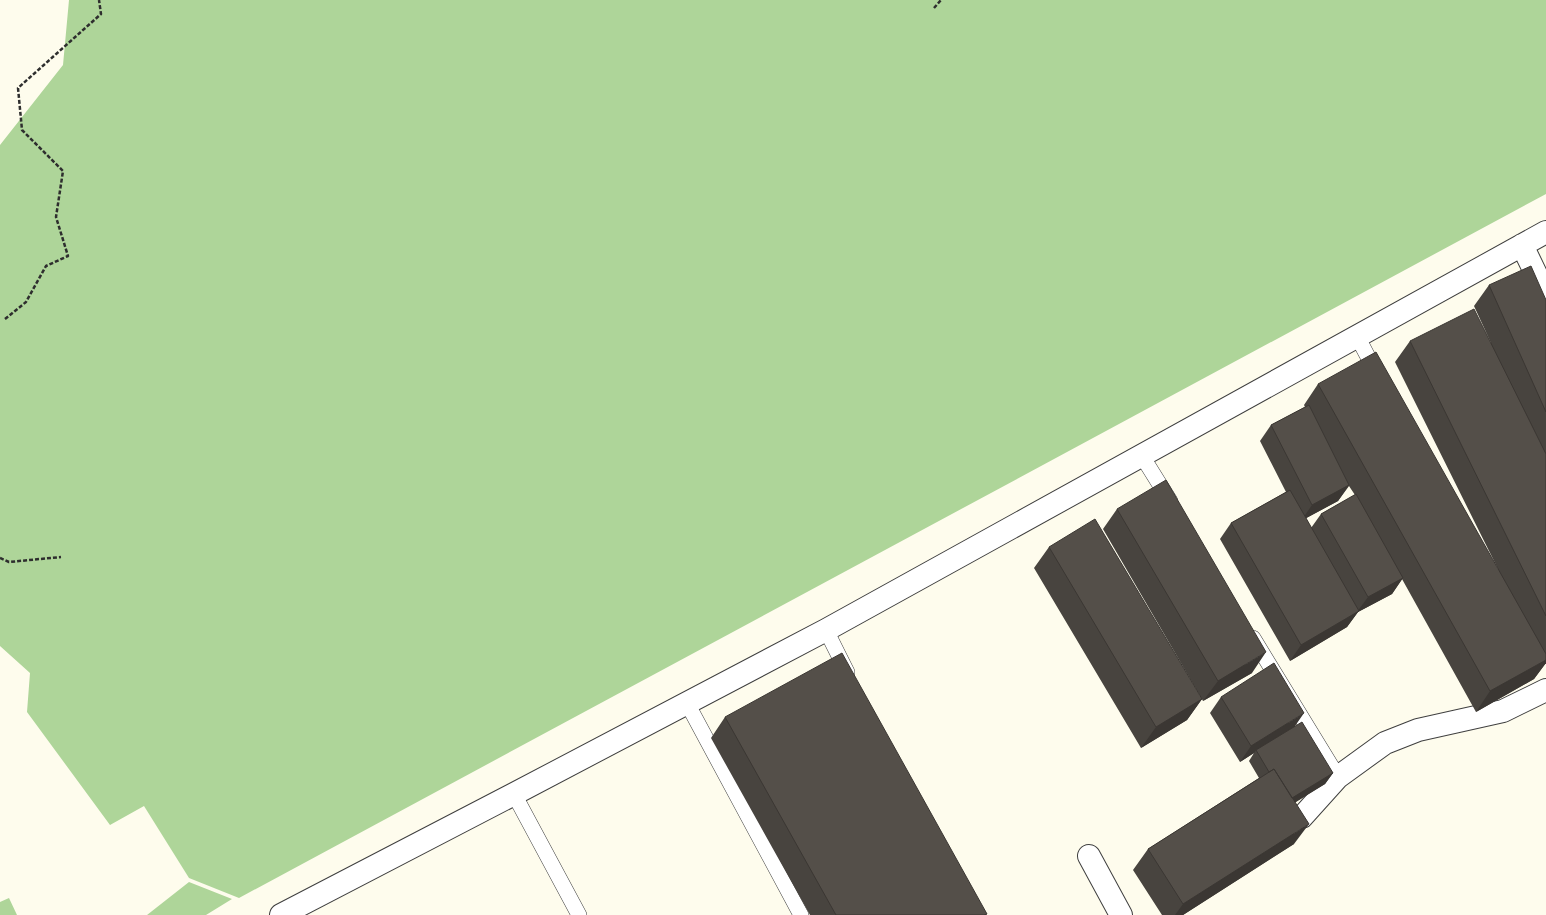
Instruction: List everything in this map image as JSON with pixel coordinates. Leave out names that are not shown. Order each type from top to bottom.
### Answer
[{"type":"street","points":[[281,915],[826,630],[1546,232]]},
{"type":"street","points":[[1522,246],[1546,295]]},
{"type":"street","points":[[1302,817],[1338,777],[1385,743],[1418,730],[1503,711],[1546,690]]},
{"type":"street","points":[[1089,856],[1121,915]]},
{"type":"lane","points":[[1357,336],[1383,384]]},
{"type":"lane","points":[[1142,456],[1179,516]]},
{"type":"lane","points":[[1244,623],[1338,777]]},
{"type":"lane","points":[[826,630],[854,687]]},
{"type":"lane","points":[[687,703],[801,915]]},
{"type":"lane","points":[[514,794],[579,915]]},
{"type":"path","points":[[5,319],[26,302],[46,266],[68,256],[56,217],[63,171],[22,130],[18,88],[101,14],[100,0]]},
{"type":"path","points":[[934,8],[941,0]]},
{"type":"path","points":[[0,558],[10,562],[61,557]]},
{"type":"green space","points":[[69,0],[1546,0],[1546,194],[239,898],[189,878],[144,806],[110,825],[27,712],[30,673],[0,646],[0,145],[63,65]]},
{"type":"green space","points":[[189,882],[232,899],[206,915],[147,915]]},
{"type":"green space","points":[[9,898],[17,915],[0,915],[0,902]]},
{"type":"building","points":[[1531,266],[1546,300],[1546,412],[1489,285]]},
{"type":"building","points":[[1474,309],[1546,454],[1546,616],[1410,341]]},
{"type":"building","points":[[1376,352],[1546,654],[1546,660],[1490,691],[1318,384]]},
{"type":"building","points":[[1309,405],[1349,485],[1312,505],[1271,425]]},
{"type":"building","points":[[1166,480],[1266,652],[1218,681],[1117,509]]},
{"type":"building","points":[[1290,490],[1359,611],[1301,645],[1231,523]]},
{"type":"building","points":[[1356,494],[1403,578],[1368,597],[1321,514]]},
{"type":"building","points":[[1095,519],[1202,699],[1156,727],[1049,547]]},
{"type":"building","points":[[842,653],[987,914],[836,915],[725,717]]},
{"type":"building","points":[[1274,663],[1304,713],[1251,746],[1221,697]]},
{"type":"building","points":[[1302,722],[1333,773],[1292,798],[1274,769],[1269,772],[1256,750]]},
{"type":"building","points":[[1274,769],[1309,824],[1183,904],[1148,849]]}]
